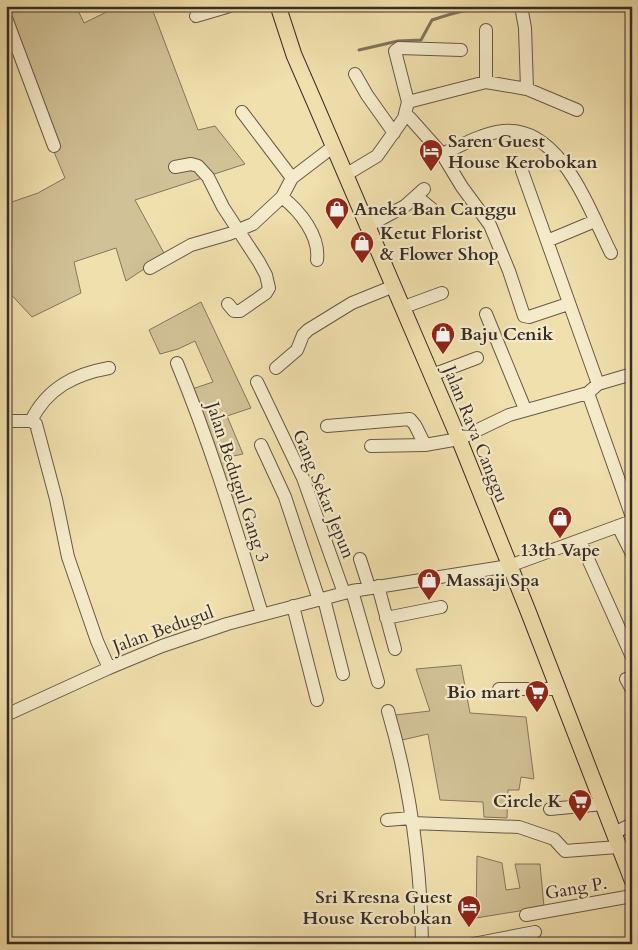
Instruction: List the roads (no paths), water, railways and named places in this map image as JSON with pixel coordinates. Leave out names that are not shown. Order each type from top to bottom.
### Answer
[{"type":"main road","name":"Jalan Raya Canggu","points":[[278,6],[294,55],[347,174],[459,439],[632,880]]},
{"type":"street","points":[[196,16],[230,6]]},
{"type":"street","points":[[521,6],[525,28],[526,89]]},
{"type":"street","points":[[6,18],[54,146]]},
{"type":"street","points":[[486,30],[486,82]]},
{"type":"street","points":[[347,174],[377,156],[405,114],[408,102],[394,52],[396,49],[461,50]]},
{"type":"street","points":[[355,74],[366,95],[394,133]]},
{"type":"street","points":[[408,102],[486,82],[526,89],[577,110]]},
{"type":"street","points":[[242,112],[292,178]]},
{"type":"street","points":[[405,114],[442,154],[494,232],[524,316],[529,317],[568,304]]},
{"type":"street","points":[[442,154],[492,134],[514,131],[529,134],[542,140],[552,149],[572,178],[610,253]]},
{"type":"street","points":[[150,268],[191,245],[253,224],[282,197],[292,178],[334,146]]},
{"type":"street","points":[[175,167],[191,164],[204,172],[266,275],[269,288],[266,293],[240,311],[234,311],[228,304]]},
{"type":"street","points":[[522,171],[598,384]]},
{"type":"street","points":[[368,226],[405,206],[420,193],[433,210]]},
{"type":"street","points":[[282,197],[294,207],[304,220],[317,247],[317,260]]},
{"type":"street","points":[[547,241],[595,221]]},
{"type":"street","points":[[276,368],[297,350],[303,335],[308,330],[352,303],[394,286]]},
{"type":"street","points":[[404,307],[442,293]]},
{"type":"street","points":[[486,314],[525,409]]},
{"type":"street","points":[[432,375],[476,358]]},
{"type":"street","name":"Jalan Bedugul Gang 3","points":[[177,363],[199,416],[225,490],[262,614]]},
{"type":"street","points":[[6,421],[31,421],[48,395],[65,382],[79,375],[109,368]]},
{"type":"street","points":[[371,446],[425,445],[459,439],[525,409],[588,393],[598,384],[632,374]]},
{"type":"street","name":"Gang Sekar Jepun","points":[[257,382],[303,478],[348,592],[378,682]]},
{"type":"street","points":[[588,393],[632,517]]},
{"type":"street","points":[[327,426],[410,419],[425,445]]},
{"type":"street","name":"Jalan Bedugul","points":[[31,421],[36,424],[39,432],[68,557],[97,641],[109,668],[162,646],[262,614],[348,592],[509,566],[632,521]]},
{"type":"street","points":[[261,445],[285,497],[321,600],[343,674]]},
{"type":"street","points":[[618,526],[632,554]]},
{"type":"street","points":[[580,541],[632,657]]},
{"type":"street","points":[[360,559],[374,587],[395,649]]},
{"type":"street","points":[[293,606],[317,700]]},
{"type":"street","points":[[386,618],[441,607]]},
{"type":"street","points":[[6,715],[109,668]]},
{"type":"street","points":[[499,689],[557,689]]},
{"type":"street","points":[[388,711],[400,751],[419,874],[422,944]]},
{"type":"street","points":[[550,809],[602,804]]},
{"type":"street","points":[[387,820],[519,827],[554,839],[565,851],[616,840],[632,824]]},
{"type":"street","name":"Gang P.","points":[[526,915],[632,896]]},
{"type":"street","points":[[473,944],[535,932]]},
{"type":"waterway","points":[[535,6],[541,9],[553,6]]},
{"type":"waterway","points":[[617,6],[628,6]]},
{"type":"waterway","points":[[359,50],[398,41],[421,40],[432,20],[456,13],[471,10],[519,8]]},
{"type":"place","name":"Saren Guest House Kerobokan","points":[[431,172]]},
{"type":"place","name":"Aneka Ban Canggu","points":[[337,230]]},
{"type":"place","name":"Ketut Florist & Flower Shop","points":[[362,264]]},
{"type":"place","name":"Baju Cenik","points":[[443,355]]},
{"type":"place","name":"13th Vape","points":[[560,539]]},
{"type":"place","name":"Massaji Spa","points":[[429,601]]},
{"type":"place","name":"Bio mart","points":[[537,713]]},
{"type":"place","name":"Circle K","points":[[580,822]]},
{"type":"place","name":"Sri Kresna Guest House Kerobokan","points":[[469,928]]}]
